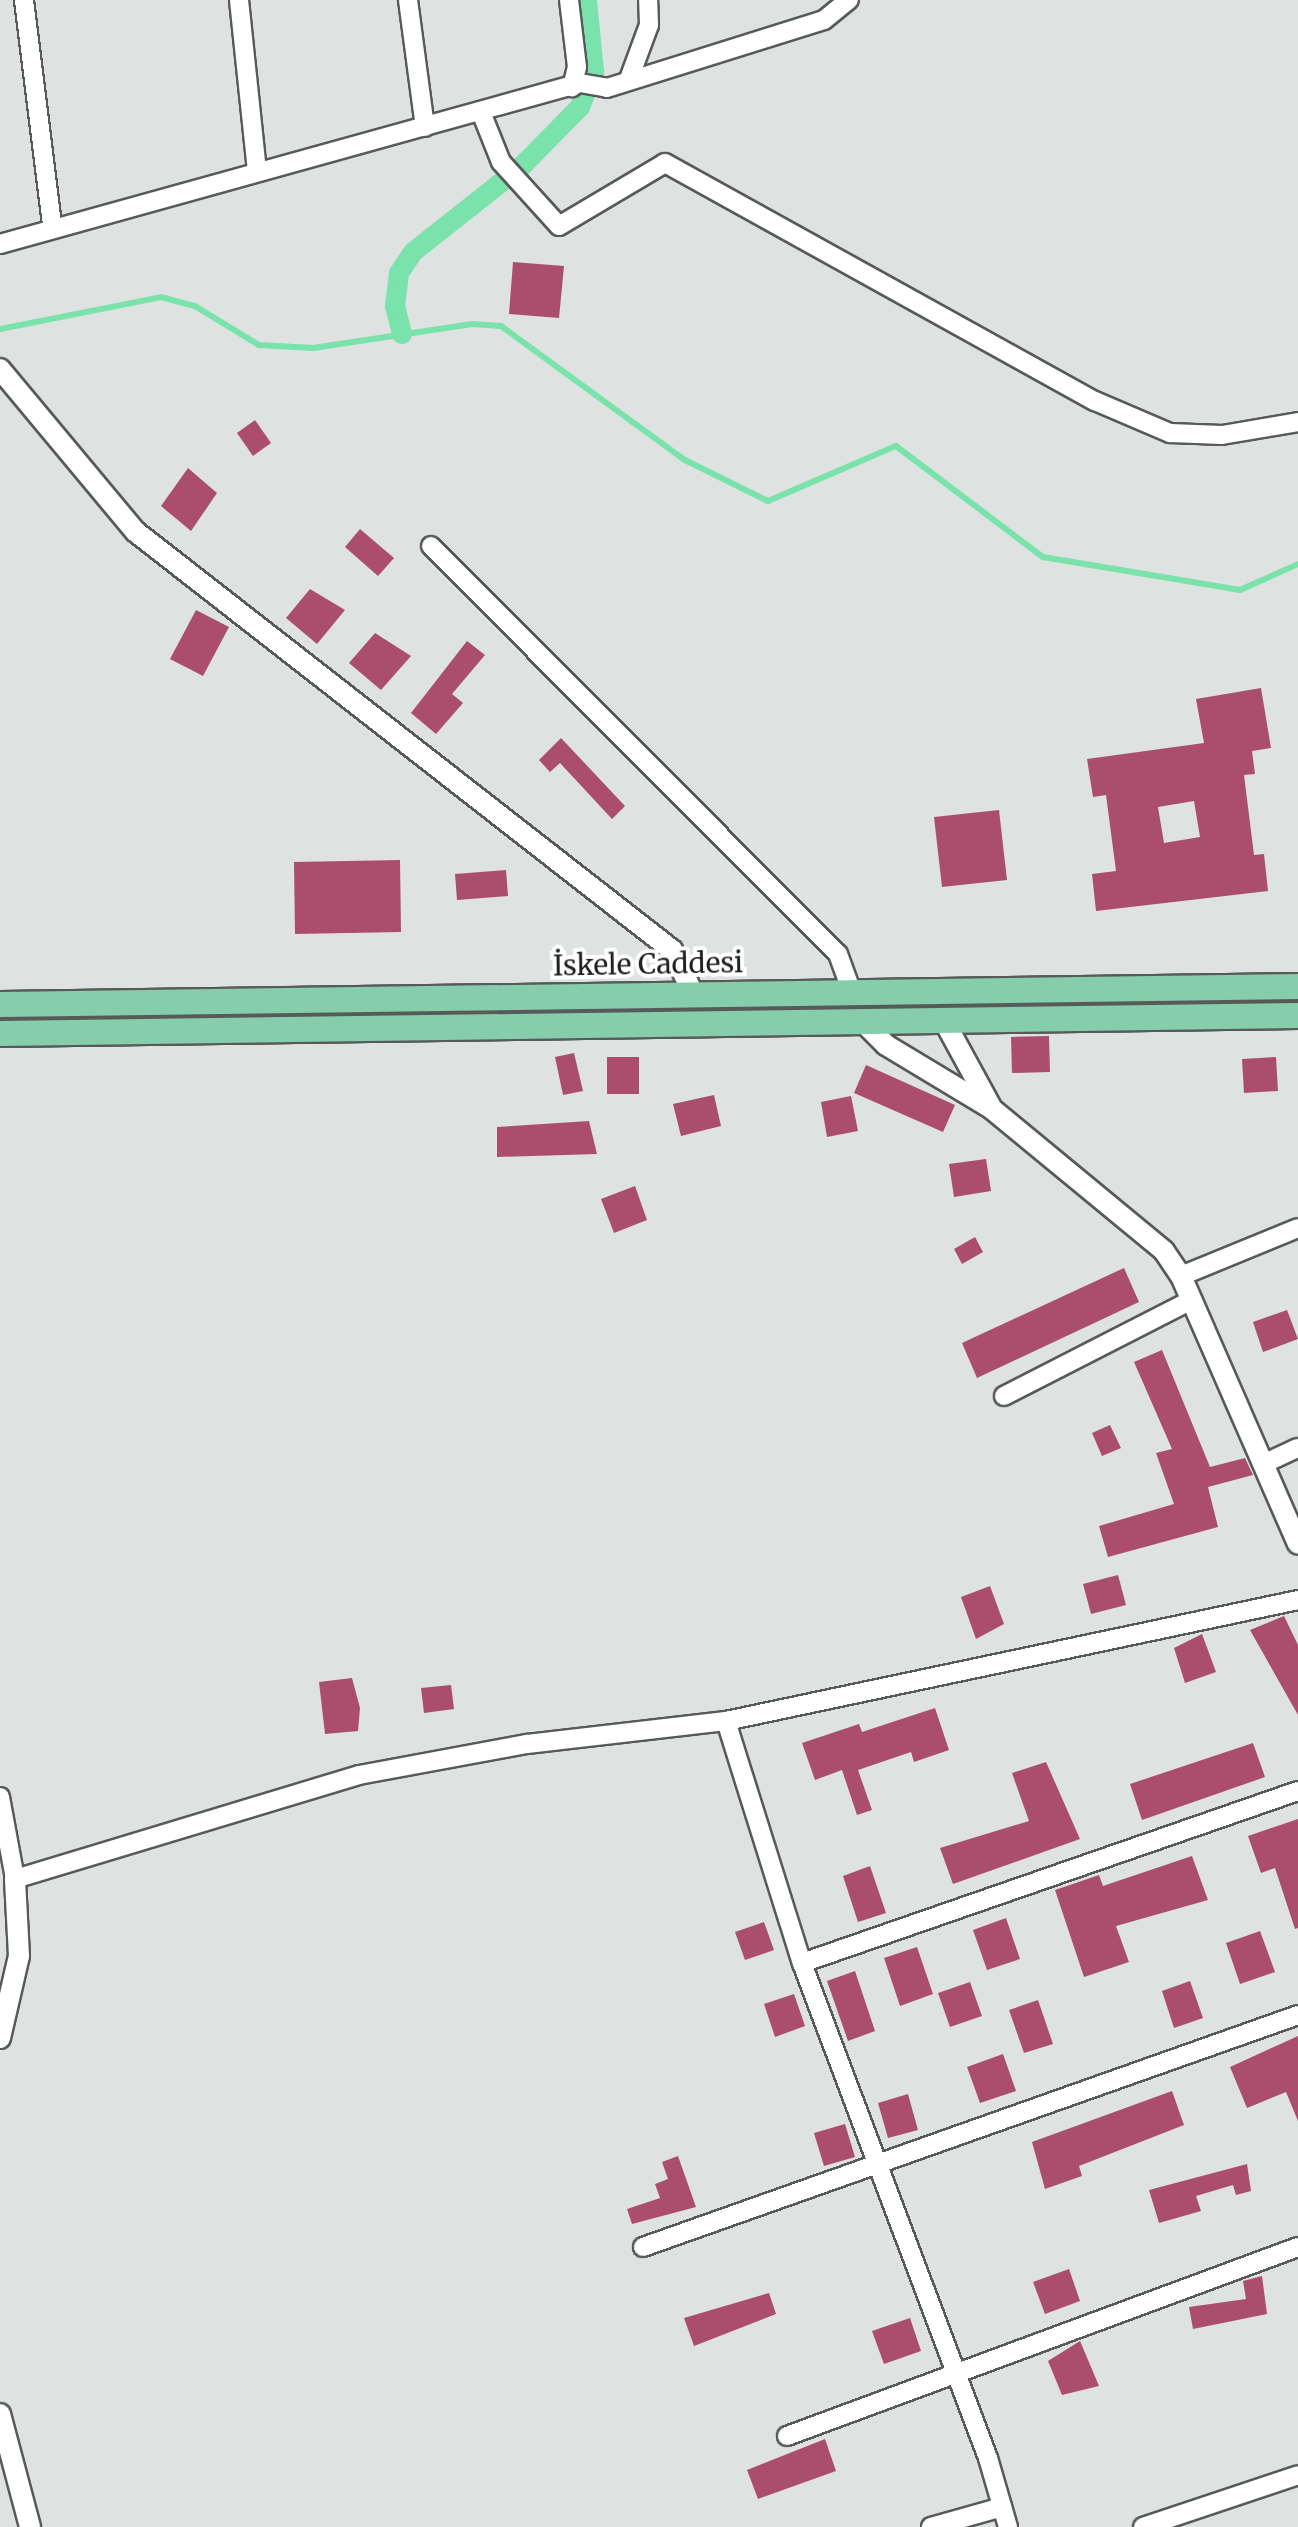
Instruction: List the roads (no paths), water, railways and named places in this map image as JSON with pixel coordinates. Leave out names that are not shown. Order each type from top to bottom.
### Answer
[{"type":"main road","name":"İskele Caddesi","points":[[0,1004],[1298,986]]},
{"type":"main road","points":[[0,1033],[1298,1015]]},
{"type":"street","points":[[24,0],[52,226]]},
{"type":"street","points":[[239,0],[257,172]]},
{"type":"street","points":[[408,0],[425,127]]},
{"type":"street","points":[[569,0],[577,66],[572,86]]},
{"type":"street","points":[[629,79],[649,25],[648,0]]},
{"type":"street","points":[[0,244],[52,226],[572,86],[607,88],[824,20],[849,0]]},
{"type":"street","points":[[481,112],[501,162],[559,226],[665,162],[1095,401],[1170,434],[1222,435],[1298,422]]},
{"type":"street","points":[[0,369],[136,532],[672,950],[694,993]]},
{"type":"street","points":[[430,546],[838,954],[851,990]]},
{"type":"street","points":[[943,1019],[992,1109]]},
{"type":"street","points":[[862,1021],[886,1045],[992,1109],[1151,1239],[1182,1276],[1298,1544]]},
{"type":"street","points":[[1182,1276],[1298,1228]]},
{"type":"street","points":[[1004,1396],[1192,1300]]},
{"type":"street","points":[[1263,1464],[1298,1448]]},
{"type":"street","points":[[16,1879],[359,1775],[526,1744],[726,1721],[1298,1600]]},
{"type":"street","points":[[726,1721],[802,1963],[1008,2527]]},
{"type":"street","points":[[802,1963],[1298,1791]]},
{"type":"street","points":[[0,1796],[16,1879],[19,1956],[0,2038]]},
{"type":"street","points":[[643,2247],[1298,2015]]},
{"type":"street","points":[[787,2436],[1298,2246]]},
{"type":"street","points":[[0,2414],[30,2527]]},
{"type":"street","points":[[1143,2527],[1298,2476]]},
{"type":"street","points":[[931,2527],[1002,2507]]},
{"type":"waterway","points":[[402,334],[395,306],[399,273],[413,252],[522,166],[580,107],[594,72],[587,0]]},
{"type":"waterway","points":[[0,329],[161,297],[195,306],[259,345],[313,348],[472,324],[501,326],[685,460],[768,501],[896,446],[1043,557],[1240,590],[1298,564]]}]
